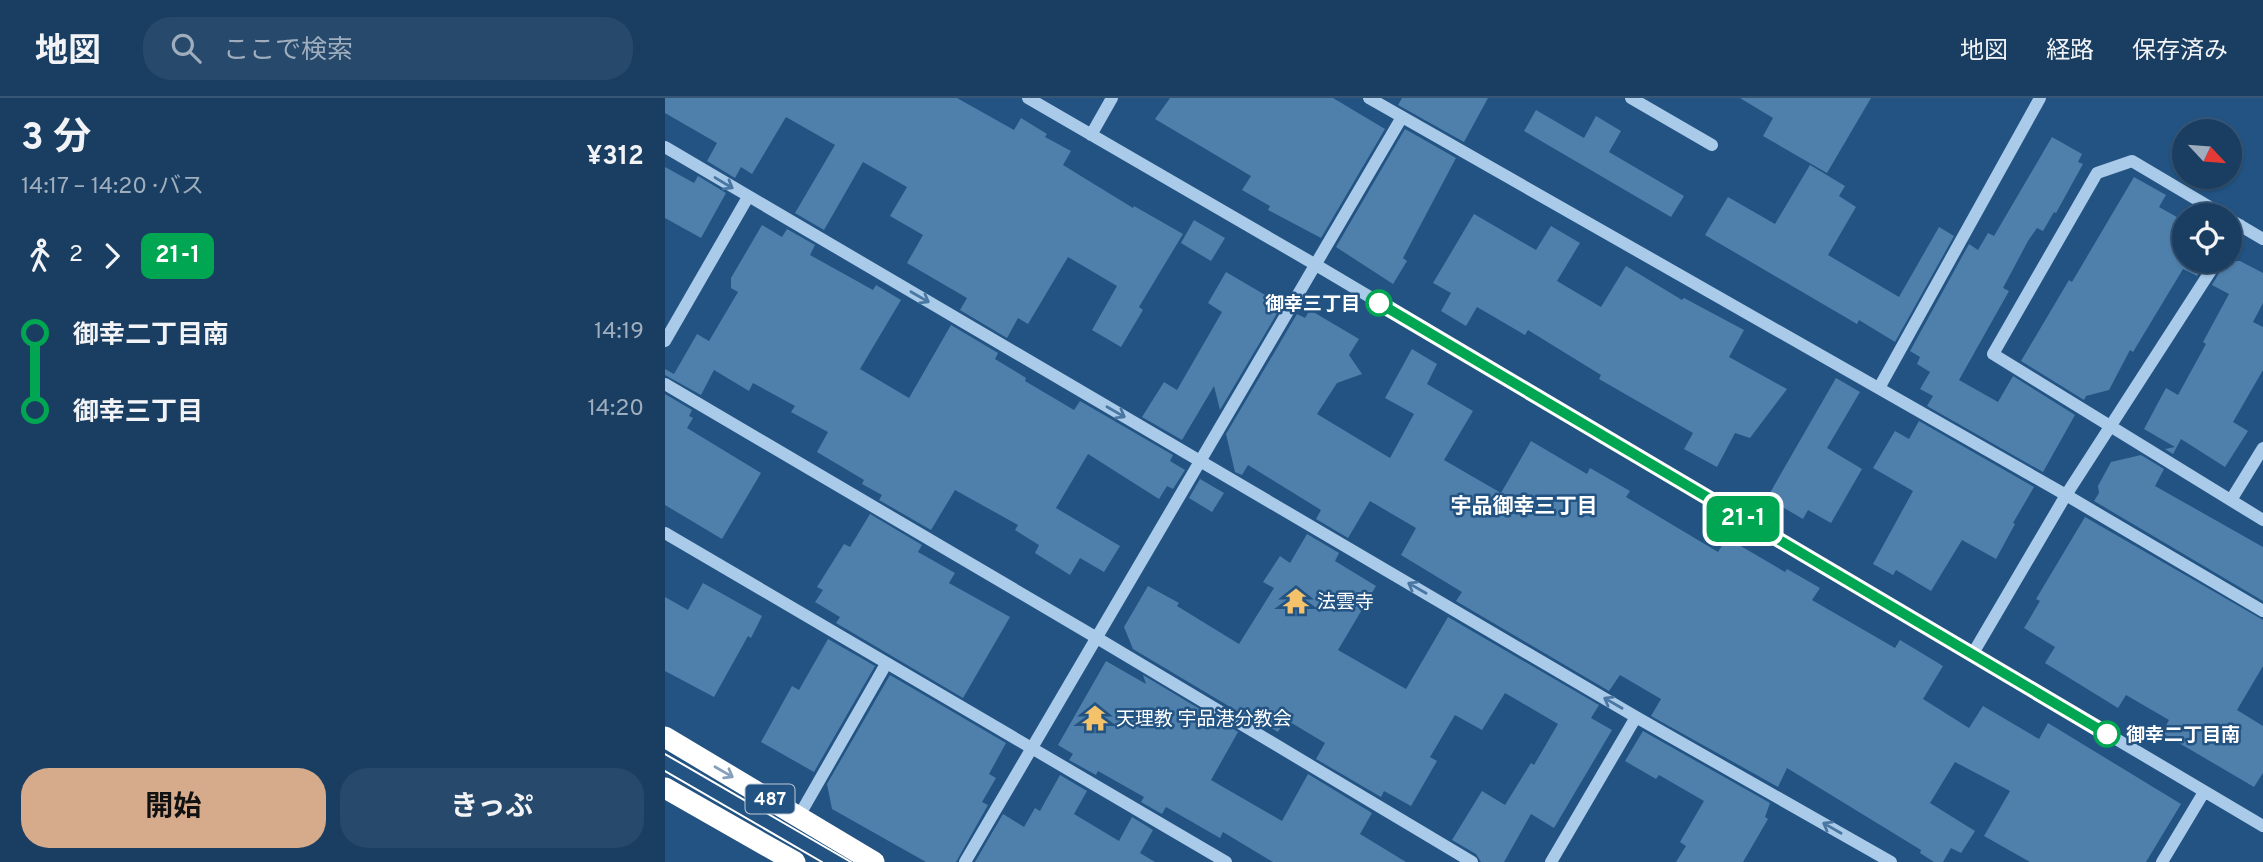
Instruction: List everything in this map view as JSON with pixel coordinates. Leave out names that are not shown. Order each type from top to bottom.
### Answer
[{"type":"highway","name":"487","points":[[665,737],[874,862]]},
{"type":"highway","name":"487","points":[[665,788],[795,862]]},
{"type":"street","points":[[1028,98],[1316,265],[2263,826]]},
{"type":"street","points":[[1091,135],[1112,98]]},
{"type":"street","points":[[1369,98],[2066,495],[2263,611]]},
{"type":"street","points":[[1631,98],[1712,145]]},
{"type":"street","points":[[1879,388],[2040,98]]},
{"type":"street","points":[[965,862],[1402,117]]},
{"type":"street","points":[[665,148],[1636,717],[1891,862]]},
{"type":"street","points":[[2203,203],[2131,161],[2097,173],[1993,354],[2263,520]]},
{"type":"street","points":[[665,341],[748,197]]},
{"type":"street","points":[[2242,226],[2263,239]]},
{"type":"street","points":[[1972,655],[2066,495],[2209,273]]},
{"type":"street","points":[[665,384],[1472,862]]},
{"type":"street","points":[[2231,500],[2263,448]]},
{"type":"street","points":[[665,533],[1226,862]]},
{"type":"street","points":[[799,816],[886,664]]},
{"type":"street","points":[[1551,862],[1636,717]]},
{"type":"street","points":[[2162,862],[2204,792]]},
{"type":"building","points":[[665,98],[957,98],[1014,130],[1021,118],[1047,134],[1045,137],[1071,151],[1063,165],[1133,208],[1134,206],[1183,234],[1139,307],[1143,310],[1121,347],[1092,330],[1117,286],[1068,257],[1028,324],[1018,318],[1007,338],[960,310],[967,298],[907,263],[923,235],[890,216],[907,187],[863,162],[824,230],[795,213],[835,145],[786,117],[752,174],[741,167],[735,178],[707,161],[717,143],[665,113]]},
{"type":"building","points":[[1170,98],[1333,98],[1385,129],[1321,238],[1268,210],[1270,206],[1242,190],[1251,176],[1155,119]]},
{"type":"building","points":[[1402,98],[1488,98],[1464,142],[1398,105]]},
{"type":"building","points":[[1740,98],[1871,98],[1827,173],[1763,136],[1773,118]]},
{"type":"building","points":[[1536,110],[1584,138],[1596,116],[1621,131],[1609,152],[1684,196],[1671,217],[1524,131]]},
{"type":"building","points":[[1405,129],[1456,158],[1403,258],[1407,261],[1393,284],[1336,247]]},
{"type":"building","points":[[2052,137],[2082,154],[2078,162],[2083,164],[2056,213],[2054,212],[2043,231],[2037,228],[2028,241],[2003,288],[2009,291],[1959,380],[1998,402],[2013,376],[2075,415],[2043,472],[1927,406],[1933,396],[1920,389],[1930,372],[1917,364],[1920,357],[1910,351],[1969,244],[1978,250],[1988,233],[1994,236]]},
{"type":"building","points":[[1810,165],[1845,186],[1839,196],[1856,207],[1828,255],[1899,297],[1939,227],[1954,236],[1895,342],[1859,320],[1857,324],[1705,235],[1728,197],[1775,224]]},
{"type":"building","points":[[665,167],[694,183],[698,176],[726,193],[701,238],[665,218]]},
{"type":"building","points":[[2134,177],[2166,195],[2159,207],[2172,214],[2172,273],[2181,273],[2133,352],[2130,350],[2109,390],[2086,396],[2084,400],[2021,361],[2069,280],[2072,282]]},
{"type":"building","points":[[1474,214],[1536,250],[1551,226],[1580,243],[1557,281],[1601,307],[1626,266],[1682,300],[1684,298],[1744,330],[1729,357],[1787,389],[1750,438],[1735,433],[1717,467],[1684,449],[1693,433],[1599,379],[1601,375],[1528,330],[1525,335],[1477,307],[1466,326],[1441,311],[1451,293],[1433,283]]},
{"type":"building","points":[[1194,220],[1225,238],[1211,261],[1181,243]]},
{"type":"building","points":[[762,225],[782,237],[787,229],[815,245],[810,255],[873,290],[876,285],[901,300],[860,369],[909,398],[951,325],[998,353],[995,359],[1026,378],[1025,381],[1074,410],[1080,401],[1173,455],[1170,461],[1185,470],[1173,489],[1167,486],[1159,499],[1088,454],[1056,508],[1120,546],[1104,572],[1080,558],[1070,575],[1035,553],[1039,545],[1015,530],[1018,525],[955,490],[931,530],[879,500],[882,495],[862,484],[864,480],[817,452],[828,432],[791,412],[795,406],[753,383],[749,391],[714,370],[701,395],[665,375],[665,369],[674,374],[697,334],[709,341],[738,292],[731,288],[731,278]]},
{"type":"building","points":[[2242,262],[2263,273],[2263,303],[2253,322],[2263,327],[2263,370],[2233,422],[2248,431],[2225,467],[2181,439],[2173,454],[2165,449],[2175,447],[2144,429],[2166,388],[2178,395],[2206,344],[2203,342],[2229,294],[2212,285],[2219,273],[2242,273]]},
{"type":"building","points":[[1226,272],[1282,305],[1220,410],[1214,386],[1182,440],[1142,417],[1164,382],[1177,390],[1222,312],[1208,303]]},
{"type":"building","points":[[1310,310],[1359,339],[1349,355],[1362,374],[1337,383],[1317,414],[1390,458],[1414,414],[1385,398],[1412,349],[1437,364],[1427,384],[1473,411],[1444,460],[1501,493],[1531,441],[1587,474],[1590,468],[1630,491],[1626,497],[1718,552],[1727,538],[1785,572],[1787,569],[1820,588],[1812,600],[1895,648],[1900,640],[1943,666],[1923,699],[1969,728],[1983,706],[2039,739],[2048,723],[2181,804],[2146,862],[2030,862],[1984,836],[2010,791],[1955,762],[1930,803],[1975,831],[1961,853],[1951,848],[1943,862],[1934,862],[1920,853],[1921,850],[1787,768],[1778,787],[1651,716],[1661,699],[1620,675],[1609,691],[1456,601],[1462,592],[1401,555],[1416,528],[1370,501],[1348,538],[1316,519],[1321,510],[1248,465],[1242,475],[1235,472],[1226,434],[1297,314],[1305,318]]},
{"type":"building","points":[[1836,378],[1860,392],[1827,448],[1862,469],[1831,523],[1808,510],[1803,519],[1767,498]]},
{"type":"building","points":[[665,394],[692,410],[689,416],[693,418],[687,428],[761,473],[722,539],[665,505]]},
{"type":"building","points":[[1919,421],[2034,487],[1996,559],[1962,540],[1931,591],[1896,570],[1893,575],[1873,564],[1913,491],[1873,468],[1895,431],[1909,439]]},
{"type":"building","points":[[2141,455],[2164,469],[2155,486],[2263,547],[2263,601],[2094,501],[2099,493],[2098,486],[2111,462]]},
{"type":"building","points":[[1200,479],[1224,493],[1212,512],[1189,498]]},
{"type":"building","points":[[870,514],[922,545],[918,552],[955,573],[949,583],[1010,617],[963,698],[836,623],[840,617],[815,602],[823,590],[817,587],[844,544],[850,547]]},
{"type":"building","points":[[2085,517],[2263,620],[2263,666],[2237,710],[2263,726],[2263,773],[2254,787],[2162,733],[2169,720],[2126,695],[2118,708],[2045,663],[2055,647],[2024,628],[2040,601],[2036,599]]},
{"type":"building","points":[[1307,534],[1339,553],[1335,561],[1376,586],[1338,650],[1406,689],[1448,617],[1599,705],[1591,718],[1612,730],[1554,828],[1531,814],[1504,862],[1481,862],[1476,854],[1452,840],[1482,791],[1505,805],[1531,763],[1534,765],[1558,724],[1505,693],[1482,730],[1455,715],[1430,757],[1437,761],[1411,806],[1384,791],[1381,797],[1316,759],[1325,743],[1285,719],[1278,732],[1248,714],[1247,717],[1133,649],[1124,627],[1148,586],[1179,603],[1177,606],[1239,644],[1274,588],[1263,582],[1280,556],[1290,563]]},
{"type":"building","points":[[703,583],[762,616],[714,697],[665,671],[665,597],[688,610]]},
{"type":"building","points":[[828,639],[875,666],[814,772],[761,742],[792,686],[799,690]]},
{"type":"building","points":[[1106,661],[1146,684],[1143,675],[1238,732],[1211,780],[1282,821],[1308,774],[1372,813],[1360,834],[1406,862],[1273,862],[1223,832],[1220,838],[1166,807],[1162,814],[1141,802],[1144,797],[1098,771],[1096,775],[1069,760],[1073,754],[1058,745]]},
{"type":"building","points":[[890,675],[1006,743],[989,774],[996,778],[982,802],[988,805],[956,862],[926,862],[832,809],[827,784]]},
{"type":"building","points":[[1643,731],[1770,803],[1765,817],[1768,819],[1743,862],[1676,862],[1686,846],[1680,842],[1704,801],[1659,775],[1656,779],[1625,761]]},
{"type":"building","points":[[1060,775],[1087,791],[1074,814],[1119,841],[1132,817],[1153,830],[1140,853],[1155,862],[975,862],[1003,814],[1024,827],[1035,808],[1040,811]]},
{"type":"tram line","points":[[665,754],[851,862]]},
{"type":"tram line","points":[[665,771],[822,862]]},
{"type":"bus line","name":"21-1","points":[[1379,303],[2107,734]]},
{"type":"place","name":"御幸三丁目","points":[[1379,303]]},
{"type":"place","name":"法雲寺","points":[[1296,601]]},
{"type":"place","name":"天理教 宇品港分教会","points":[[1095,718]]},
{"type":"place","name":"御幸二丁目南","points":[[2107,734]]},
{"type":"district","name":"宇品御幸三丁目","points":[[1524,506]]}]
